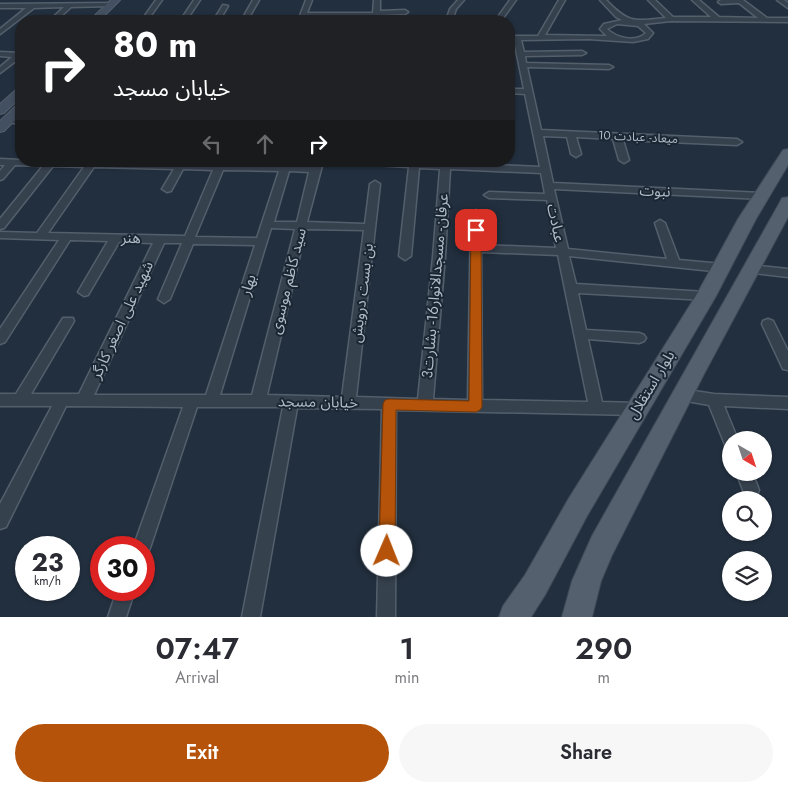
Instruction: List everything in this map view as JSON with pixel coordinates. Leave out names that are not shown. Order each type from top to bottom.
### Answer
[{"type":"main road","points":[[113,15],[127,0]]},
{"type":"main road","points":[[100,15],[113,3]]},
{"type":"main road","points":[[1,108],[15,98]]},
{"type":"main road","name":"بلوار استقلال","points":[[517,616],[578,507],[706,296],[747,220],[788,153]]},
{"type":"main road","name":"بلوار استقلال","points":[[574,610],[602,547],[681,395],[788,202]]},
{"type":"street","points":[[148,15],[159,0]]},
{"type":"street","points":[[188,15],[198,0]]},
{"type":"street","points":[[247,15],[256,0]]},
{"type":"street","points":[[303,15],[308,0]]},
{"type":"street","points":[[376,15],[378,0]]},
{"type":"street","points":[[450,15],[452,9],[461,0]]},
{"type":"street","points":[[502,15],[513,0]]},
{"type":"street","points":[[541,37],[562,0]]},
{"type":"street","points":[[603,0],[618,16],[649,30]]},
{"type":"street","points":[[651,0],[671,19]]},
{"type":"street","points":[[695,0],[716,18]]},
{"type":"street","points":[[780,0],[788,7],[782,12],[788,18]]},
{"type":"street","points":[[721,2],[740,1],[764,19]]},
{"type":"street","points":[[0,6],[113,3]]},
{"type":"street","points":[[59,15],[70,5]]},
{"type":"street","points":[[21,15],[32,6]]},
{"type":"street","points":[[220,15],[225,6]]},
{"type":"street","points":[[388,15],[405,12]]},
{"type":"street","points":[[589,36],[612,22],[618,16]]},
{"type":"street","points":[[612,22],[655,22],[671,19],[788,18]]},
{"type":"street","points":[[0,32],[15,20]]},
{"type":"street","points":[[515,37],[589,36],[622,39],[645,38],[650,35],[649,30],[655,22]]},
{"type":"street","points":[[604,26],[603,29],[606,33],[622,39]]},
{"type":"street","name":"عبادت","points":[[515,41],[521,54],[528,92],[539,133],[545,170],[596,408]]},
{"type":"street","points":[[521,54],[582,53]]},
{"type":"street","points":[[0,54],[15,55]]},
{"type":"street","points":[[0,71],[15,59]]},
{"type":"street","points":[[523,65],[609,67]]},
{"type":"street","points":[[515,91],[528,92]]},
{"type":"street","name":"میعاد- عبادت 10","points":[[539,133],[737,142]]},
{"type":"street","points":[[570,134],[576,154]]},
{"type":"street","points":[[617,136],[624,160]]},
{"type":"street","points":[[0,162],[13,162]]},
{"type":"street","points":[[0,177],[13,162]]},
{"type":"street","points":[[0,226],[47,167]]},
{"type":"street","points":[[40,236],[90,167]]},
{"type":"street","points":[[167,189],[179,167]]},
{"type":"street","points":[[164,299],[218,167],[284,169],[300,167]]},
{"type":"street","name":"سید کاظم موسوی","points":[[258,401],[317,167]]},
{"type":"street","points":[[405,256],[414,167]]},
{"type":"street","name":"عرفان- مسجدالانوار16- بشارت3","points":[[425,405],[439,257],[444,167]]},
{"type":"street","points":[[469,167],[545,170]]},
{"type":"street","name":"بهار","points":[[211,401],[284,169]]},
{"type":"street","name":"بن بست درویش","points":[[348,403],[375,184]]},
{"type":"street","name":"نبوت","points":[[489,195],[550,191],[650,191],[762,196]]},
{"type":"street","points":[[650,191],[654,202]]},
{"type":"street","points":[[476,213],[476,407]]},
{"type":"street","points":[[660,223],[674,262]]},
{"type":"street","points":[[267,225],[370,227]]},
{"type":"street","name":"هنر","points":[[0,235],[261,242]]},
{"type":"street","points":[[0,339],[67,236]]},
{"type":"street","points":[[84,292],[116,238]]},
{"type":"street","name":"شهید علی اصغر کارگر","points":[[84,400],[160,239]]},
{"type":"street","points":[[476,248],[563,252],[722,268]]},
{"type":"street","points":[[750,269],[788,273]]},
{"type":"street","points":[[570,288],[706,296]]},
{"type":"street","points":[[20,400],[68,321]]},
{"type":"street","points":[[768,324],[788,365]]},
{"type":"street","points":[[580,334],[639,338]]},
{"type":"street","points":[[681,395],[714,400],[788,403]]},
{"type":"street","name":"خیابان مسجد","points":[[0,400],[258,401],[636,409]]},
{"type":"street","points":[[0,521],[62,400]]},
{"type":"street","points":[[714,400],[727,431]]},
{"type":"street","points":[[145,536],[192,401]]},
{"type":"street","points":[[251,617],[291,402]]},
{"type":"street","points":[[386,617],[389,404]]},
{"type":"street","points":[[748,481],[751,490]]},
{"type":"street","points":[[117,617],[122,601]]},
{"type":"route","points":[[387,551],[389,404],[476,407],[476,230]]}]
